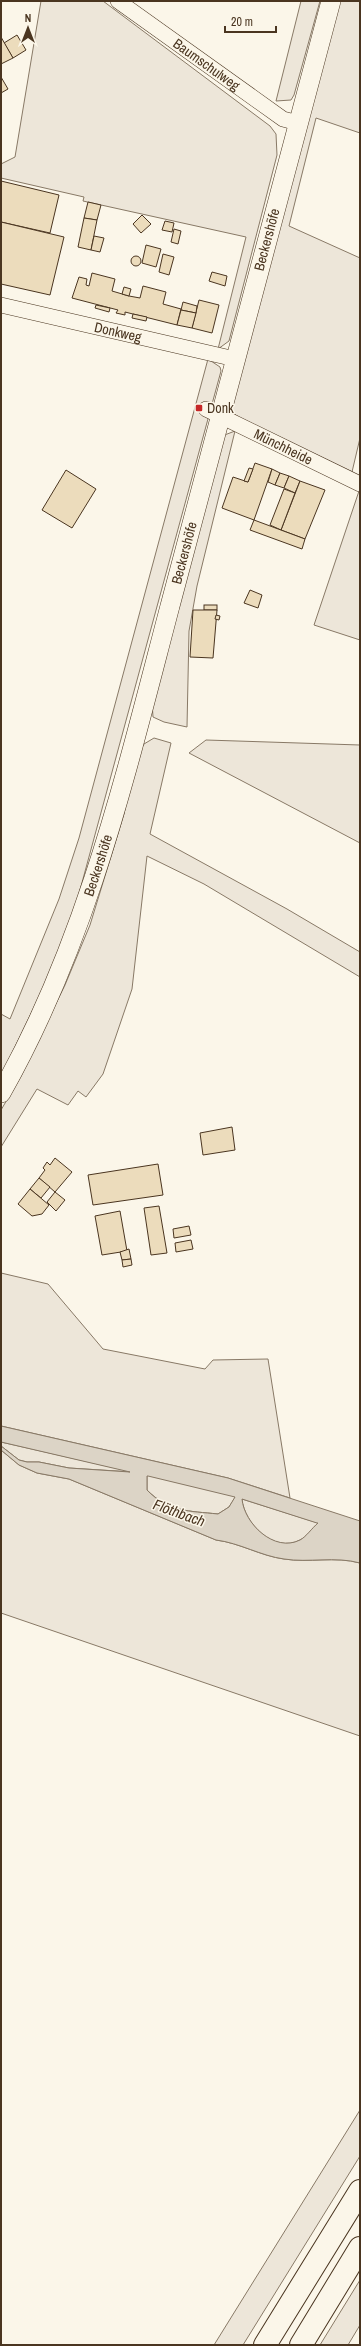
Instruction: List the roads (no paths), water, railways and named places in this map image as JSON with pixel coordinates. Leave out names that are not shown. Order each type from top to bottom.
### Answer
[{"type":"highway","points":[[265,2345],[360,2191]]},
{"type":"highway","points":[[301,2345],[360,2248]]},
{"type":"street","name":"Baumschulweg","points":[[118,1],[283,119],[298,123]]},
{"type":"street","name":"Beckershöfe","points":[[1,1093],[48,1000],[70,950],[117,803],[213,413],[235,359],[331,1]]},
{"type":"street","name":"Donkweg","points":[[1,305],[235,359]]},
{"type":"street","name":"Münchheide","points":[[213,413],[360,484]]},
{"type":"water","name":"Flöthbach","points":[[1,1426],[228,1478],[360,1521],[360,1563],[341,1560],[284,1559],[216,1540],[69,1479],[37,1473],[19,1465],[1,1450],[1,1446],[19,1460],[27,1462],[39,1462],[69,1468],[130,1472],[1,1442]],"holes":[[[148,1476],[235,1497],[229,1507],[218,1514],[188,1511],[163,1503],[155,1497],[147,1490]],[[242,1499],[317,1523],[318,1523],[300,1540],[290,1543],[280,1542],[271,1539],[254,1526],[248,1517]]]},
{"type":"place","name":"Donk","points":[[199,408]]}]
